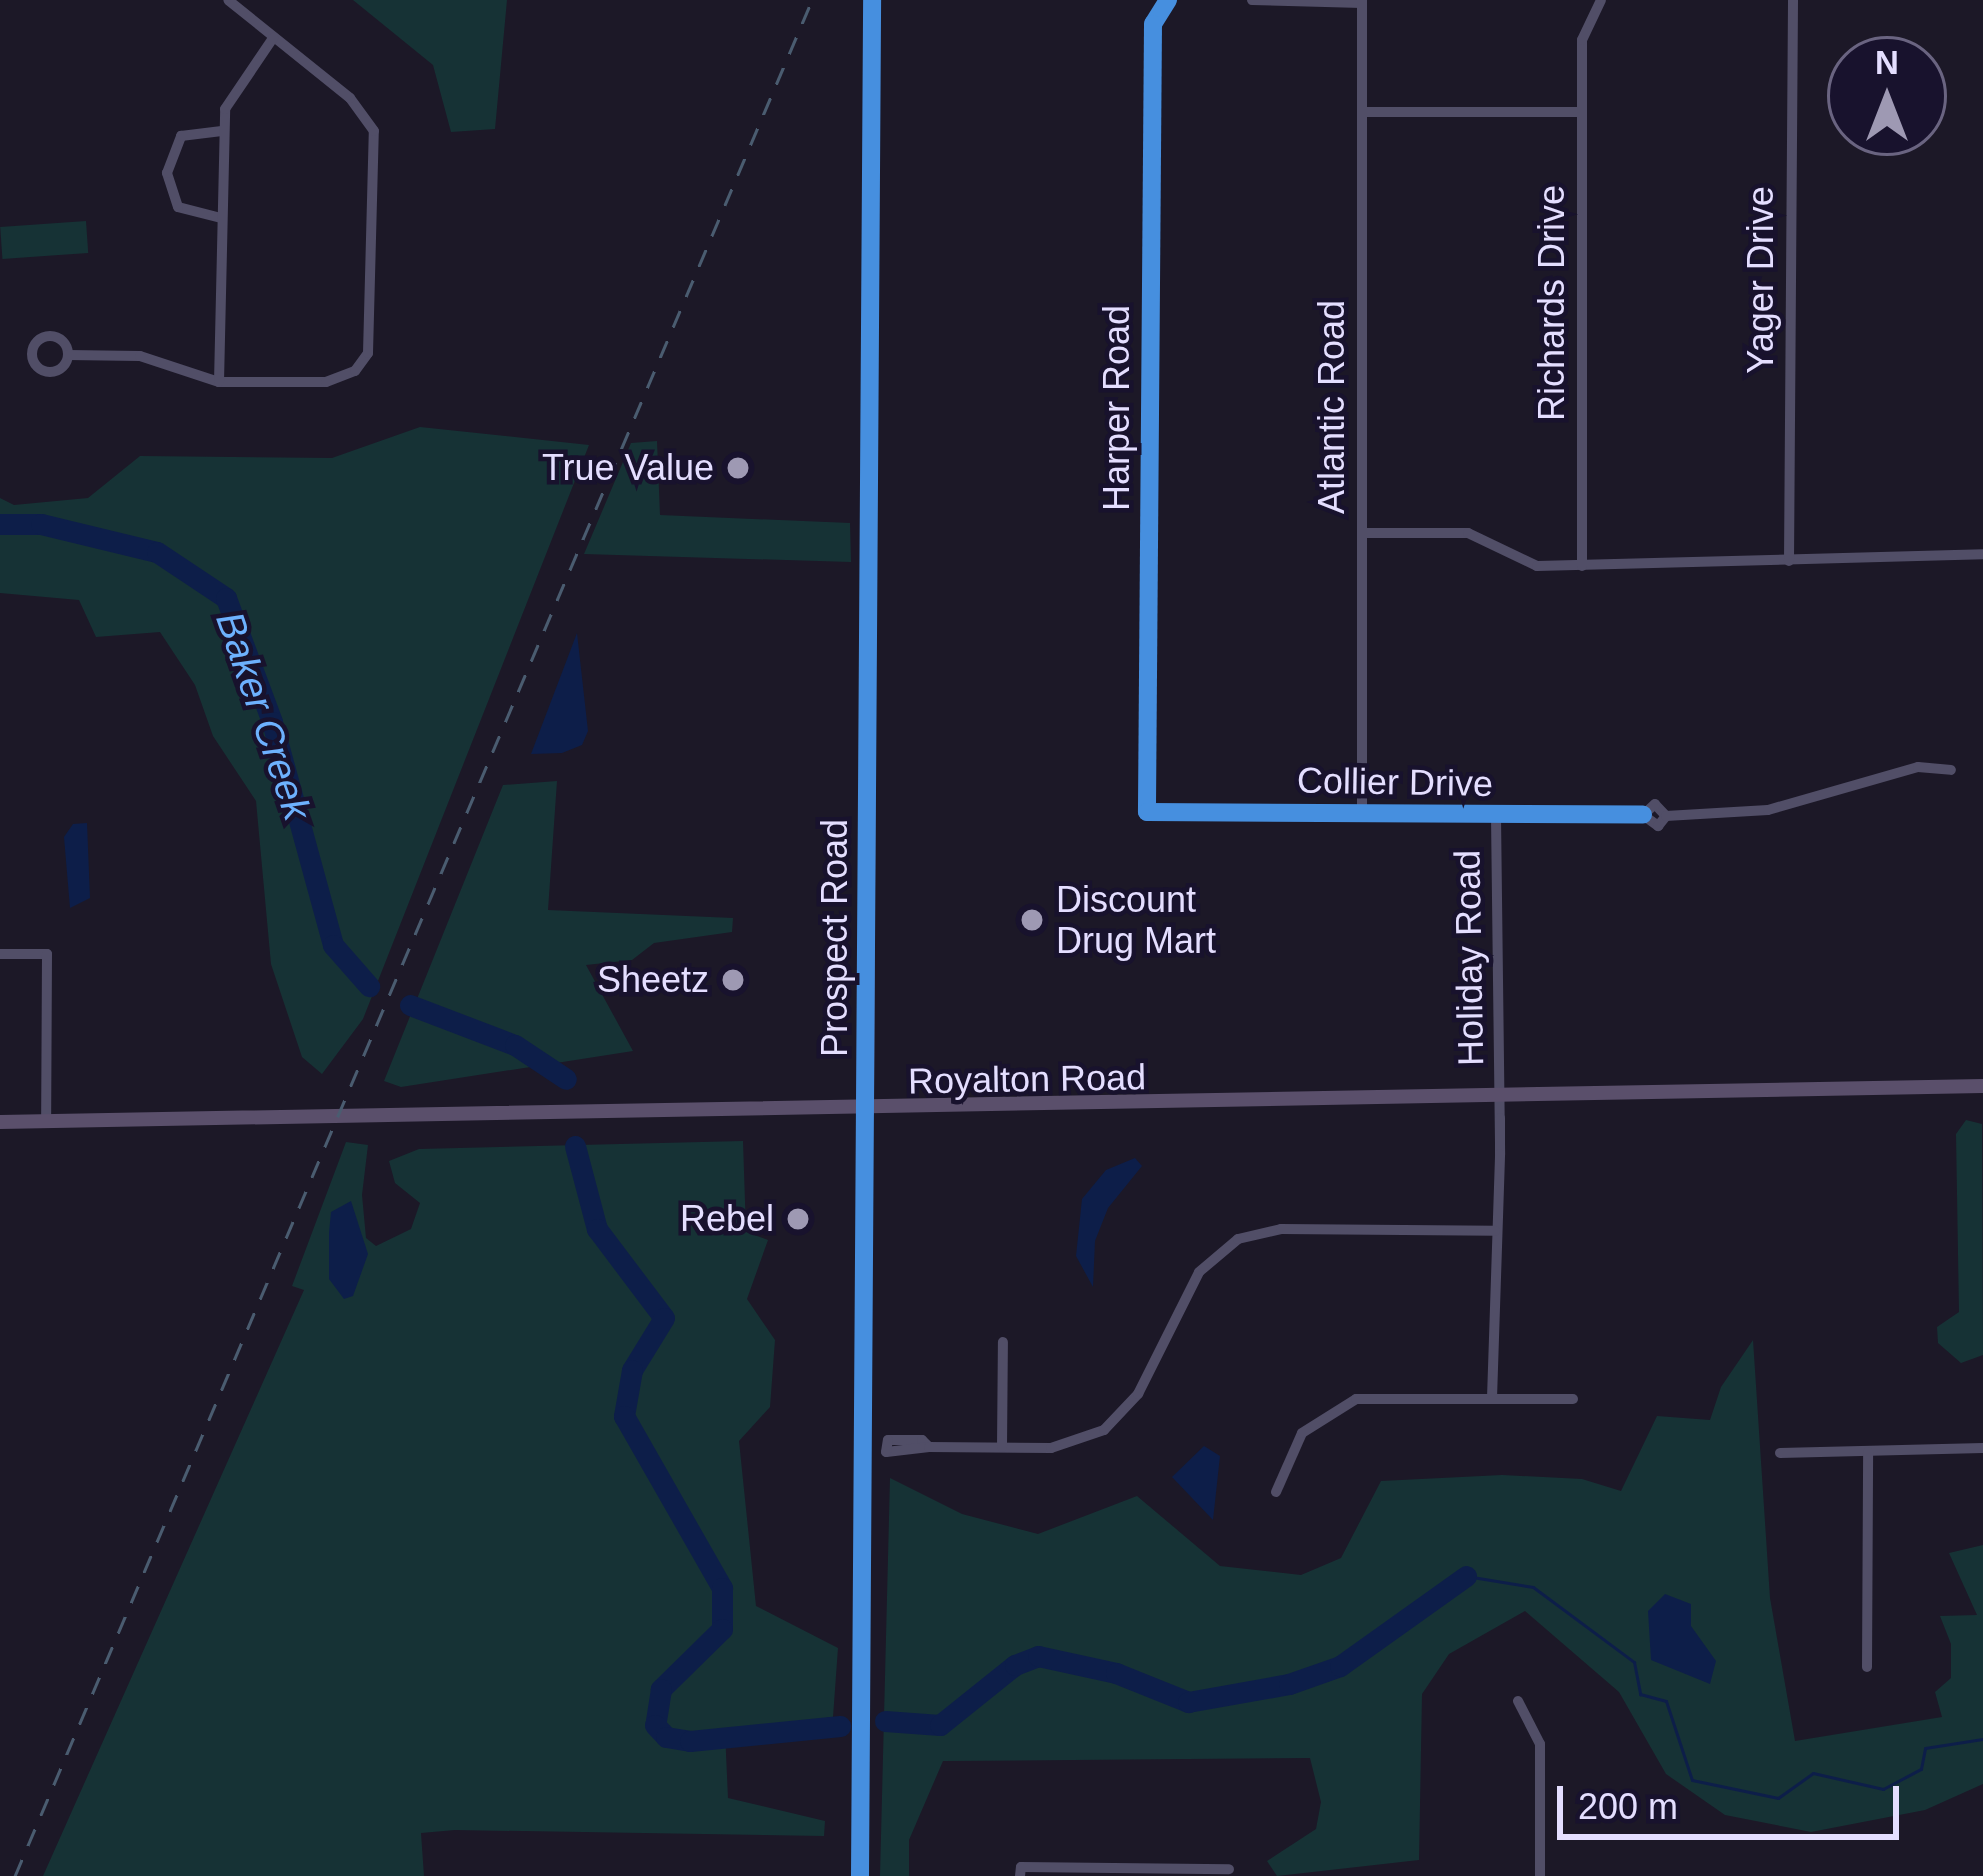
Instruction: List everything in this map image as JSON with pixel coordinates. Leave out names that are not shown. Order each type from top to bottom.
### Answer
[{"type":"main road","name":"Prospect Road","points":[[867,1112],[872,0]]},
{"type":"main road","name":"Royalton Road","points":[[0,1122],[867,1112],[1983,1086]]},
{"type":"street","points":[[68,356],[140,356],[218,382],[326,382],[355,371],[374,330],[374,131],[350,98],[228,0]]},
{"type":"street","points":[[1252,0],[1362,2]]},
{"type":"street","name":"Richards Drive","points":[[1582,566],[1582,40],[1601,0]]},
{"type":"street","name":"Yager Drive","points":[[1789,561],[1792,0]]},
{"type":"street","name":"Harper Road","points":[[1147,812],[1153,24],[1164,2]]},
{"type":"street","name":"Atlantic Road","points":[[1362,2],[1362,815]]},
{"type":"street","points":[[218,382],[222,130],[233,89],[273,38]]},
{"type":"street","points":[[1362,112],[1582,112]]},
{"type":"street","points":[[221,218],[178,207],[167,173],[182,136],[222,130]]},
{"type":"street","points":[[1362,533],[1468,533],[1537,566],[1983,554]]},
{"type":"street","name":"Collier Drive","points":[[1147,812],[1642,815],[1655,804],[1666,816],[1785,807],[1918,767],[1951,770]]},
{"type":"street","name":"Holiday Road","points":[[1492,1398],[1501,1099],[1496,816]]},
{"type":"street","points":[[0,954],[47,954],[46,1122]]},
{"type":"street","name":"Prospect Road","points":[[860,1876],[867,1112]]},
{"type":"street","points":[[863,1446],[922,1441],[929,1447],[1062,1446],[1115,1422],[1138,1394],[1198,1272],[1238,1239],[1281,1228],[1495,1231]]},
{"type":"street","points":[[1002,1447],[1003,1342]]},
{"type":"street","points":[[1276,1492],[1302,1433],[1342,1403],[1384,1395],[1573,1399]]},
{"type":"street","points":[[1780,1453],[1983,1448]]},
{"type":"street","points":[[1867,1667],[1868,1452]]},
{"type":"street","points":[[1518,1702],[1540,1744],[1540,1876]]},
{"type":"street","points":[[1020,1876],[1021,1867],[1229,1869]]},
{"type":"green space","points":[[353,0],[507,0],[495,129],[451,132],[433,65]]},
{"type":"green space","points":[[86,221],[88,253],[2,259],[0,227]]},
{"type":"green space","points":[[420,427],[589,445],[363,1019],[322,1074],[302,1057],[271,964],[256,801],[213,736],[195,685],[160,632],[96,637],[79,600],[0,593],[0,498],[14,505],[88,498],[140,456],[332,458]]},
{"type":"green space","points":[[657,441],[660,515],[850,523],[851,562],[584,554],[631,443]]},
{"type":"green space","points":[[557,781],[548,910],[733,918],[732,932],[654,943],[632,960],[586,965],[633,1051],[401,1087],[384,1081],[503,785]]},
{"type":"green space","points":[[1966,1120],[1982,1124],[1983,1355],[1961,1363],[1938,1343],[1937,1327],[1959,1312],[1956,1134]]},
{"type":"green space","points":[[743,1141],[746,1232],[768,1240],[747,1299],[775,1340],[770,1407],[739,1441],[756,1606],[838,1648],[833,1717],[725,1731],[728,1798],[825,1821],[824,1836],[455,1830],[421,1833],[424,1876],[43,1876],[304,1290],[292,1286],[346,1142],[368,1145],[362,1195],[366,1238],[376,1246],[411,1229],[420,1203],[395,1183],[389,1161],[419,1149]]},
{"type":"green space","points":[[1753,1340],[1770,1598],[1795,1741],[1942,1717],[1935,1692],[1951,1678],[1951,1644],[1940,1616],[1977,1615],[1949,1553],[1983,1545],[1983,1784],[1925,1810],[1811,1832],[1725,1815],[1666,1774],[1619,1692],[1525,1611],[1449,1654],[1422,1694],[1419,1860],[1277,1876],[1267,1861],[1316,1829],[1321,1802],[1310,1758],[943,1761],[909,1840],[909,1876],[880,1876],[890,1478],[962,1514],[1038,1534],[1137,1496],[1220,1566],[1301,1575],[1341,1558],[1381,1481],[1502,1475],[1582,1479],[1621,1491],[1657,1416],[1710,1420],[1721,1387]]},
{"type":"water","points":[[577,633],[588,731],[582,745],[562,753],[531,754]]},
{"type":"water","points":[[87,823],[90,898],[70,908],[64,837],[73,824]]},
{"type":"water","points":[[1135,1158],[1142,1166],[1108,1208],[1095,1241],[1093,1287],[1076,1256],[1082,1199],[1106,1170]]},
{"type":"water","points":[[351,1201],[368,1254],[353,1296],[344,1299],[329,1279],[329,1233],[331,1212]]},
{"type":"water","points":[[1204,1446],[1220,1456],[1213,1520],[1172,1477]]},
{"type":"water","points":[[1665,1594],[1691,1604],[1691,1626],[1716,1661],[1710,1684],[1651,1660],[1648,1611]]},
{"type":"waterway","name":"Baker Creek","points":[[0,524],[41,524],[157,552],[226,598],[272,722],[333,945],[369,986]]},
{"type":"waterway","name":"Baker Creek","points":[[410,1005],[515,1045],[566,1079]]},
{"type":"waterway","name":"Baker Creek","points":[[575,1146],[597,1229],[664,1318],[632,1370],[624,1416],[722,1588],[722,1629],[661,1689],[655,1725],[666,1737],[690,1741],[840,1726]]},
{"type":"waterway","points":[[1466,1576],[1533,1587],[1634,1662],[1640,1694],[1666,1701],[1692,1780],[1778,1798],[1813,1773],[1883,1789],[1921,1769],[1925,1748],[1983,1739]]},
{"type":"waterway","name":"Baker Creek","points":[[885,1721],[940,1725],[1015,1665],[1038,1656],[1116,1673],[1188,1702],[1289,1684],[1340,1666],[1466,1576]]},
{"type":"railway","points":[[15,1876],[812,0]]},
{"type":"cycle path","points":[[860,1876],[872,0]]},
{"type":"cycle path","points":[[1168,0],[1153,24],[1147,812],[1643,815]]},
{"type":"place","name":"True Value","points":[[738,468]]},
{"type":"place","name":"Discount Drug Mart","points":[[1032,920]]},
{"type":"place","name":"Sheetz","points":[[733,980]]},
{"type":"place","name":"Rebel","points":[[798,1219]]}]
